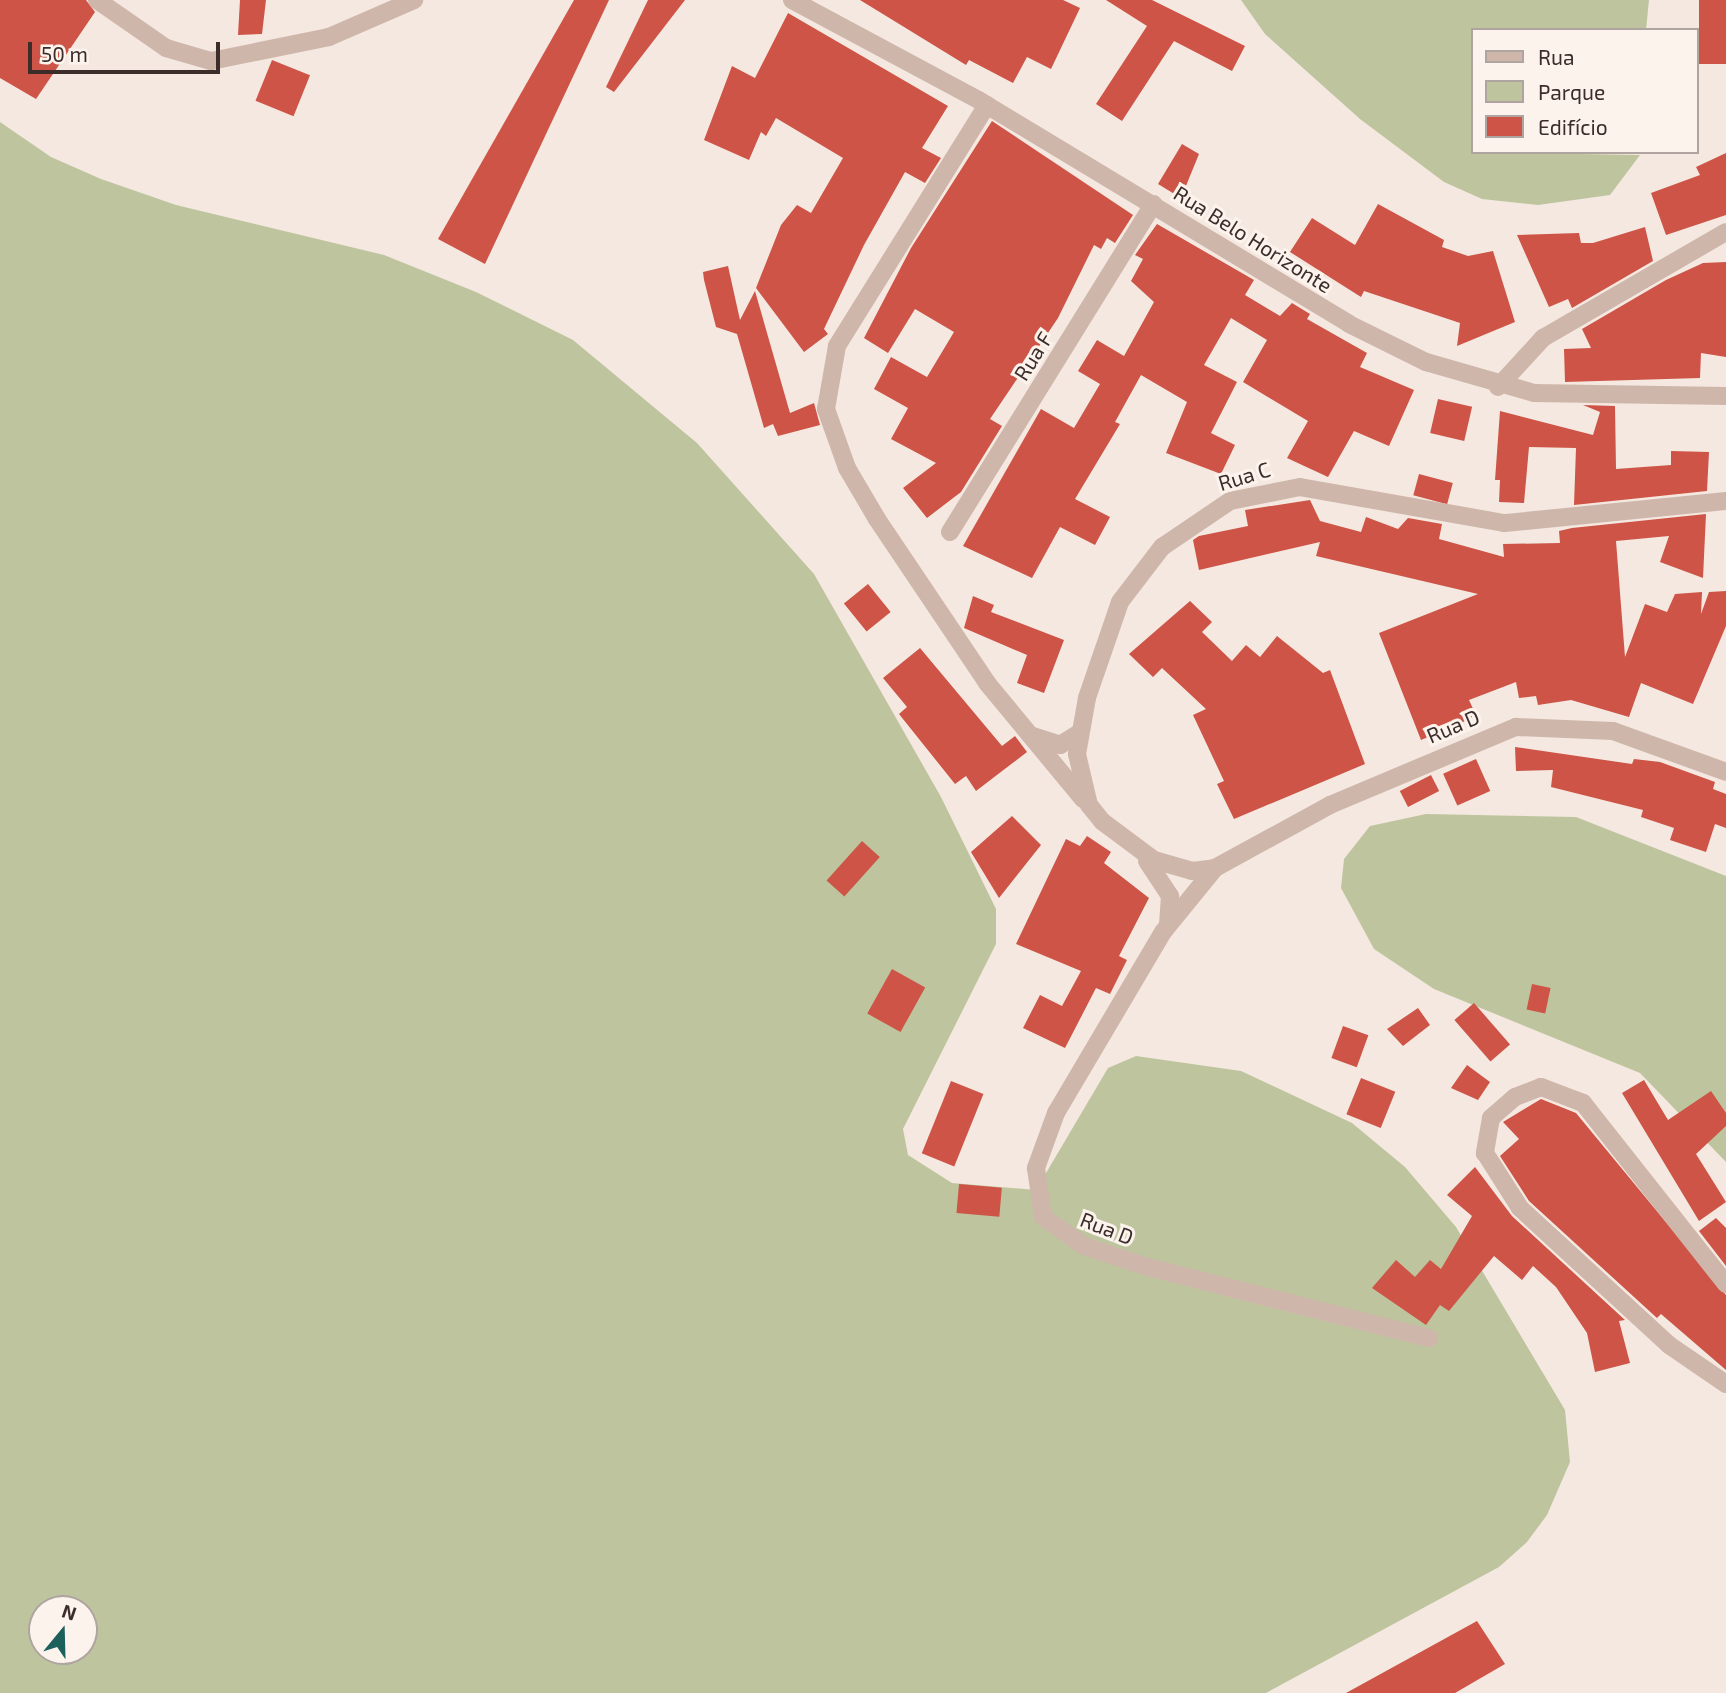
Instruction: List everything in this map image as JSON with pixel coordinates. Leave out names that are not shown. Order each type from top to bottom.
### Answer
[{"type":"street","points":[[97,0],[166,48],[211,61],[329,37],[414,0]]},
{"type":"street","name":"Rua Belo Horizonte","points":[[792,0],[988,105],[1349,324],[1426,362],[1498,387],[1564,395],[1726,396]]},
{"type":"street","points":[[988,105],[837,346],[826,409],[862,495],[1024,731],[1089,805],[1167,886],[1168,925]]},
{"type":"street","name":"Rua F","points":[[950,532],[1153,204]]},
{"type":"street","points":[[1498,387],[1543,338],[1726,232]]},
{"type":"street","name":"Rua C","points":[[1089,805],[1079,733],[1105,635],[1141,570],[1186,527],[1252,493],[1315,489],[1504,523],[1726,501]]},
{"type":"street","name":"Rua D","points":[[1429,1338],[1149,1267],[1084,1246],[1043,1217],[1035,1183],[1047,1132],[1168,925],[1215,868],[1330,806],[1516,727],[1613,730],[1726,772]]},
{"type":"street","points":[[1024,731],[1053,745],[1079,733]]},
{"type":"street","points":[[1124,840],[1166,865],[1215,868]]},
{"type":"street","points":[[1726,1284],[1583,1103],[1541,1087],[1515,1097],[1491,1118],[1485,1153],[1520,1208],[1668,1345],[1726,1384]]},
{"type":"green space","points":[[1241,0],[1649,0],[1646,28],[1470,28],[1470,154],[1640,155],[1610,195],[1538,205],[1482,199],[1444,182],[1360,119],[1265,34]]},
{"type":"green space","points":[[0,122],[51,157],[101,179],[176,205],[384,255],[476,292],[573,340],[697,443],[814,574],[941,797],[996,909],[996,944],[903,1129],[908,1155],[952,1183],[1036,1190],[1108,1068],[1136,1056],[1241,1071],[1352,1123],[1405,1167],[1456,1227],[1565,1410],[1570,1462],[1547,1515],[1527,1542],[1499,1567],[1266,1693],[0,1693]]},
{"type":"green space","points":[[1426,814],[1576,817],[1726,876],[1726,1162],[1640,1073],[1434,989],[1374,949],[1341,888],[1344,859],[1370,826]]},
{"type":"building","points":[[0,0],[86,0],[95,12],[36,99],[0,78]]},
{"type":"building","points":[[240,0],[266,0],[262,34],[238,35]]},
{"type":"building","points":[[574,0],[609,0],[485,264],[438,239]]},
{"type":"building","points":[[648,0],[685,0],[614,92],[606,87]]},
{"type":"building","points":[[860,0],[1063,0],[1080,8],[1051,69],[1027,57],[1013,83],[969,60],[966,65]]},
{"type":"building","points":[[1106,0],[1152,0],[1245,46],[1232,71],[1174,41],[1122,121],[1096,104],[1147,26]]},
{"type":"building","points":[[1699,0],[1726,0],[1726,64],[1699,64]]},
{"type":"building","points":[[788,13],[948,106],[922,148],[941,158],[925,183],[905,172],[864,245],[824,329],[828,334],[804,352],[756,288],[781,225],[797,205],[811,213],[843,158],[776,118],[766,136],[761,132],[749,160],[704,140],[732,66],[755,78]]},
{"type":"building","points":[[272,60],[310,75],[294,116],[256,101]]},
{"type":"building","points":[[992,121],[1133,215],[1115,243],[1107,238],[1101,249],[1094,245],[1058,318],[990,419],[1002,426],[961,492],[927,518],[903,488],[936,463],[891,439],[908,408],[874,389],[891,357],[927,377],[954,332],[915,309],[888,353],[864,338],[911,248]]},
{"type":"building","points":[[1182,144],[1199,154],[1181,198],[1158,184]]},
{"type":"building","points":[[1726,153],[1726,215],[1666,235],[1651,193],[1700,175],[1696,167]]},
{"type":"building","points":[[1378,204],[1444,240],[1442,247],[1468,256],[1493,251],[1515,322],[1457,346],[1460,323],[1364,291],[1361,297],[1290,252],[1312,218],[1355,245]]},
{"type":"building","points":[[1157,224],[1254,280],[1245,295],[1280,316],[1292,303],[1310,314],[1307,319],[1367,353],[1360,367],[1414,390],[1389,446],[1354,431],[1328,477],[1287,458],[1308,421],[1243,382],[1267,340],[1231,318],[1204,365],[1237,382],[1211,433],[1235,445],[1221,474],[1166,453],[1187,402],[1141,375],[1115,422],[1120,424],[1075,499],[1110,517],[1095,545],[1060,527],[1032,578],[963,546],[1041,409],[1074,428],[1100,384],[1078,371],[1097,340],[1124,356],[1154,302],[1131,281],[1143,259],[1135,255]]},
{"type":"building","points":[[1645,227],[1653,261],[1572,308],[1568,299],[1549,307],[1517,235],[1579,233],[1581,243],[1593,243]]},
{"type":"building","points":[[1726,262],[1726,357],[1701,353],[1700,378],[1565,382],[1564,349],[1591,348],[1582,329],[1666,280],[1703,263]]},
{"type":"building","points":[[728,266],[740,320],[755,291],[790,413],[814,403],[820,425],[778,436],[773,424],[764,428],[737,334],[716,327],[704,280],[703,272]]},
{"type":"building","points":[[1438,399],[1472,407],[1464,441],[1430,433]]},
{"type":"building","points":[[1583,405],[1615,406],[1616,469],[1671,465],[1671,451],[1709,452],[1707,491],[1574,505],[1576,448],[1529,447],[1524,503],[1499,502],[1500,480],[1495,480],[1500,411],[1593,435],[1600,412]]},
{"type":"building","points":[[1419,474],[1453,483],[1447,504],[1413,495]]},
{"type":"building","points":[[1310,500],[1320,521],[1361,532],[1366,517],[1398,529],[1408,518],[1442,524],[1439,539],[1504,557],[1503,544],[1560,543],[1559,531],[1572,528],[1706,514],[1703,578],[1660,562],[1669,536],[1616,541],[1625,657],[1645,604],[1667,612],[1675,594],[1702,592],[1701,614],[1709,592],[1726,591],[1726,626],[1693,704],[1641,683],[1629,717],[1571,700],[1538,705],[1536,696],[1519,698],[1516,682],[1469,700],[1475,713],[1470,719],[1421,740],[1379,633],[1478,594],[1316,556],[1320,542],[1199,570],[1193,540],[1199,536],[1248,526],[1245,510]]},
{"type":"building","points":[[868,584],[891,612],[867,631],[844,604]]},
{"type":"building","points":[[973,596],[994,605],[991,612],[1064,640],[1044,693],[1017,683],[1027,655],[964,628]]},
{"type":"building","points":[[1190,601],[1212,622],[1202,632],[1232,661],[1246,645],[1260,657],[1277,636],[1323,673],[1330,670],[1365,764],[1234,819],[1217,784],[1224,781],[1193,715],[1206,709],[1162,668],[1153,677],[1129,654]]},
{"type":"building","points":[[920,648],[1002,746],[1015,736],[1027,752],[976,791],[966,776],[955,784],[899,714],[907,707],[883,678]]},
{"type":"building","points":[[1515,747],[1632,764],[1634,759],[1660,762],[1715,782],[1713,789],[1726,794],[1726,828],[1715,824],[1706,852],[1670,840],[1674,828],[1641,817],[1643,810],[1551,787],[1553,770],[1516,771]]},
{"type":"building","points":[[1476,759],[1490,791],[1457,806],[1443,774]]},
{"type":"building","points":[[1431,775],[1439,791],[1408,807],[1400,791]]},
{"type":"building","points":[[1012,816],[1041,845],[999,898],[971,852]]},
{"type":"building","points":[[1087,836],[1111,852],[1104,863],[1149,898],[1119,956],[1127,960],[1110,994],[1096,988],[1065,1048],[1023,1028],[1040,995],[1062,1006],[1081,971],[1016,944],[1066,839],[1080,846]]},
{"type":"building","points":[[862,841],[880,857],[844,896],[827,880]]},
{"type":"building","points":[[892,969],[925,987],[901,1032],[867,1014]]},
{"type":"building","points":[[1532,984],[1551,988],[1545,1013],[1527,1009]]},
{"type":"building","points":[[1474,1003],[1510,1045],[1490,1062],[1454,1020]]},
{"type":"building","points":[[1418,1008],[1430,1025],[1403,1046],[1387,1029]]},
{"type":"building","points":[[1343,1026],[1368,1035],[1357,1067],[1331,1058]]},
{"type":"building","points":[[1467,1065],[1490,1082],[1478,1100],[1451,1088]]},
{"type":"building","points":[[1361,1078],[1395,1092],[1381,1128],[1346,1114]]},
{"type":"building","points":[[1644,1080],[1668,1120],[1711,1091],[1726,1113],[1726,1126],[1696,1154],[1726,1202],[1699,1221],[1622,1093]]},
{"type":"building","points":[[951,1081],[983,1094],[954,1166],[922,1153]]},
{"type":"building","points":[[1541,1099],[1576,1113],[1726,1295],[1726,1370],[1661,1314],[1657,1318],[1529,1201],[1500,1156],[1519,1139],[1503,1122]]},
{"type":"building","points":[[1475,1167],[1512,1216],[1625,1320],[1619,1321],[1630,1363],[1595,1372],[1587,1333],[1556,1287],[1533,1266],[1522,1280],[1494,1256],[1449,1311],[1440,1305],[1426,1325],[1372,1288],[1396,1260],[1415,1277],[1430,1260],[1441,1269],[1472,1216],[1447,1195]]},
{"type":"building","points":[[959,1184],[1002,1188],[999,1217],[956,1213]]},
{"type":"building","points":[[1716,1218],[1726,1228],[1726,1266],[1699,1231]]},
{"type":"building","points":[[1477,1621],[1505,1664],[1455,1693],[1346,1693]]}]
